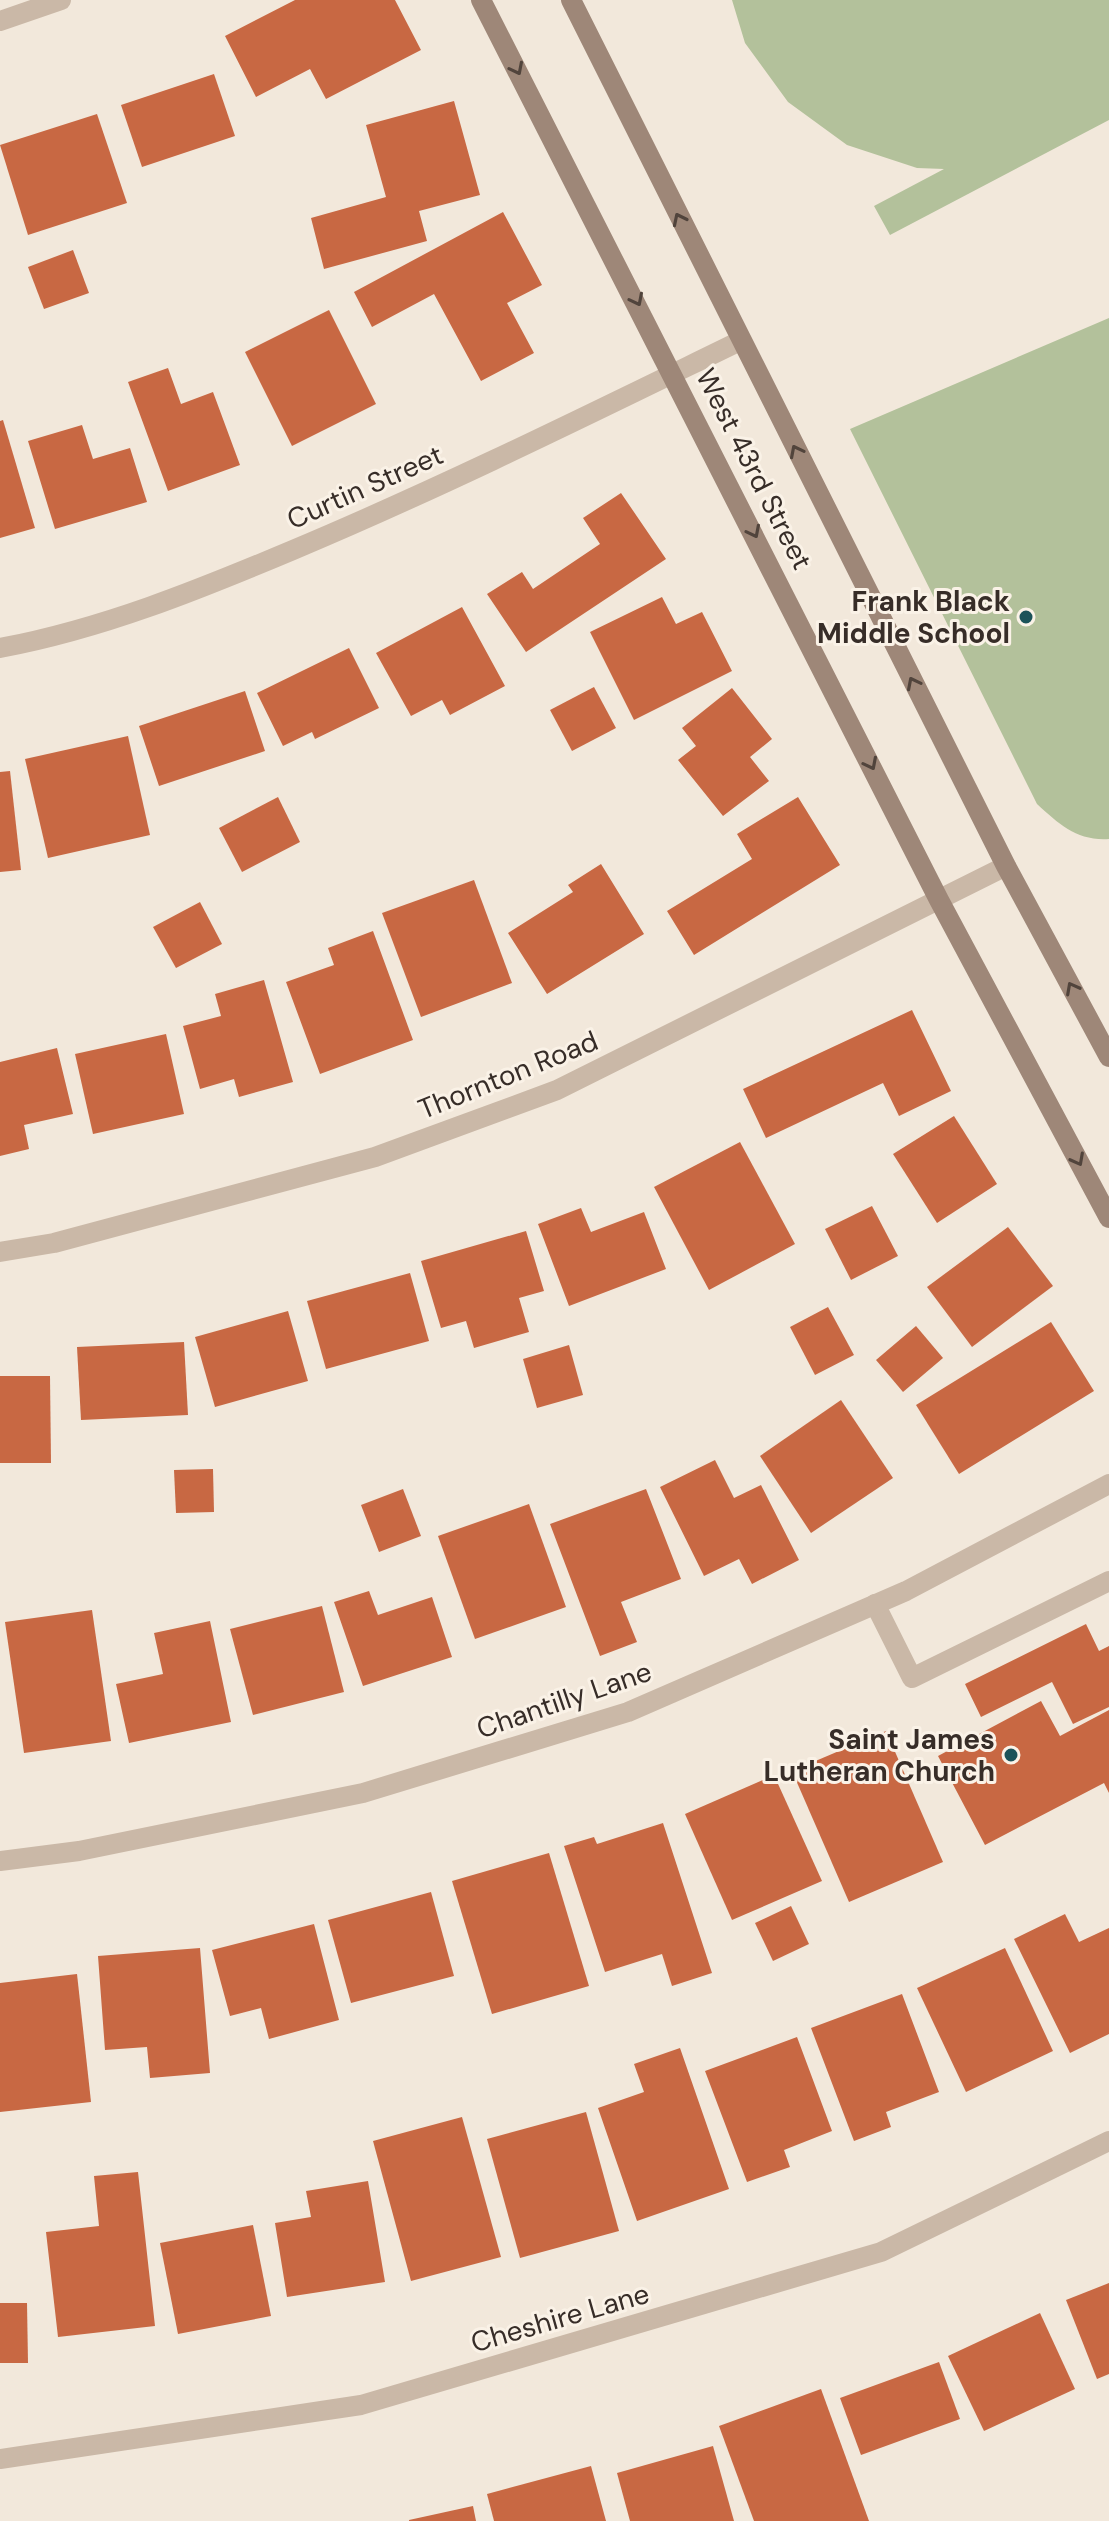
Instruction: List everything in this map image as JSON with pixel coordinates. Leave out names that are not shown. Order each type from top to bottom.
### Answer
[{"type":"main road","name":"West 43rd Street","points":[[481,0],[674,373],[939,900],[1109,1218]]},
{"type":"main road","name":"West 43rd Street","points":[[571,0],[1006,866],[1109,1057]]},
{"type":"street","points":[[0,21],[61,0]]},
{"type":"street","name":"Curtin Street","points":[[0,648],[58,637],[197,590],[395,507],[740,341]]},
{"type":"street","name":"Thornton Road","points":[[0,1252],[54,1243],[375,1157],[557,1090],[1006,866]]},
{"type":"street","name":"Chantilly Lane","points":[[0,1861],[79,1851],[363,1793],[628,1712],[875,1604],[1109,1485]]},
{"type":"street","points":[[875,1604],[912,1678],[1109,1581]]},
{"type":"street","name":"Cheshire Lane","points":[[0,2459],[377,2401],[881,2252],[1109,2141]]},
{"type":"green space","points":[[732,0],[1109,0],[1109,120],[890,235],[874,206],[944,169],[917,168],[847,145],[788,102],[745,43]]},
{"type":"green space","points":[[1109,318],[1109,839],[1098,839],[1070,830],[1037,804],[850,429]]},
{"type":"building","points":[[295,0],[395,0],[421,50],[326,99],[310,69],[256,97],[225,36]]},
{"type":"building","points":[[214,74],[235,136],[142,167],[121,105]]},
{"type":"building","points":[[454,101],[480,195],[419,211],[427,241],[324,269],[311,218],[386,197],[366,125]]},
{"type":"building","points":[[97,114],[127,203],[28,235],[0,145]]},
{"type":"building","points":[[503,212],[542,285],[507,303],[534,353],[481,381],[434,294],[372,327],[354,292]]},
{"type":"building","points":[[73,250],[89,293],[44,309],[28,267]]},
{"type":"building","points":[[329,310],[376,404],[292,446],[245,352]]},
{"type":"building","points":[[168,368],[181,404],[213,392],[240,465],[168,491],[128,382]]},
{"type":"building","points":[[3,420],[35,528],[0,538],[0,421]]},
{"type":"building","points":[[82,425],[93,459],[130,448],[147,502],[55,529],[28,441]]},
{"type":"building","points":[[621,493],[666,559],[526,652],[487,594],[522,572],[533,589],[600,544],[583,518]]},
{"type":"building","points":[[662,597],[676,624],[702,612],[732,671],[634,720],[590,632]]},
{"type":"building","points":[[462,607],[505,686],[450,715],[442,700],[411,716],[376,653]]},
{"type":"building","points":[[349,648],[379,708],[315,739],[312,732],[283,746],[257,693]]},
{"type":"building","points":[[594,687],[616,728],[572,751],[550,710]]},
{"type":"building","points":[[732,688],[772,739],[750,757],[769,781],[723,816],[678,760],[696,746],[682,728]]},
{"type":"building","points":[[245,691],[265,751],[159,786],[139,726]]},
{"type":"building","points":[[128,736],[150,835],[48,858],[25,759]]},
{"type":"building","points":[[10,771],[21,870],[0,872],[0,772]]},
{"type":"building","points":[[278,797],[300,842],[242,872],[219,828]]},
{"type":"building","points":[[798,797],[840,865],[694,955],[667,911],[752,859],[737,834]]},
{"type":"building","points":[[601,864],[644,934],[547,994],[508,933],[573,892],[568,885]]},
{"type":"building","points":[[474,880],[512,983],[421,1017],[382,913]]},
{"type":"building","points":[[200,902],[222,944],[176,968],[153,927]]},
{"type":"building","points":[[373,931],[413,1040],[320,1074],[286,982],[334,965],[328,948]]},
{"type":"building","points":[[264,980],[293,1082],[239,1097],[234,1079],[200,1089],[183,1026],[221,1016],[215,994]]},
{"type":"building","points":[[912,1010],[951,1091],[899,1116],[883,1083],[766,1138],[743,1089]]},
{"type":"building","points":[[166,1034],[184,1114],[93,1134],[75,1054]]},
{"type":"building","points":[[57,1048],[73,1114],[24,1125],[29,1149],[0,1156],[0,1062]]},
{"type":"building","points":[[954,1116],[997,1184],[937,1223],[893,1154]]},
{"type":"building","points":[[740,1142],[795,1244],[709,1290],[654,1187]]},
{"type":"building","points":[[872,1206],[898,1256],[851,1280],[825,1229]]},
{"type":"building","points":[[581,1208],[591,1232],[644,1212],[666,1269],[569,1306],[538,1224]]},
{"type":"building","points":[[1008,1227],[1053,1286],[972,1347],[927,1287]]},
{"type":"building","points":[[526,1231],[544,1291],[519,1298],[529,1332],[474,1348],[466,1321],[441,1328],[421,1261]]},
{"type":"building","points":[[410,1273],[429,1341],[326,1369],[307,1301]]},
{"type":"building","points":[[828,1307],[854,1355],[815,1375],[790,1327]]},
{"type":"building","points":[[288,1311],[308,1381],[215,1407],[195,1337]]},
{"type":"building","points":[[1051,1322],[1094,1391],[959,1474],[916,1405]]},
{"type":"building","points":[[916,1326],[943,1358],[903,1392],[876,1360]]},
{"type":"building","points":[[184,1342],[188,1415],[81,1420],[77,1347]]},
{"type":"building","points":[[569,1345],[583,1395],[537,1408],[523,1359]]},
{"type":"building","points":[[0,1376],[50,1376],[51,1463],[0,1463]]},
{"type":"building","points":[[841,1400],[893,1478],[811,1533],[760,1456]]},
{"type":"building","points":[[715,1460],[734,1498],[761,1485],[799,1560],[752,1584],[739,1559],[704,1576],[660,1487]]},
{"type":"building","points":[[213,1469],[214,1512],[176,1513],[174,1470]]},
{"type":"building","points":[[403,1489],[421,1536],[379,1552],[361,1505]]},
{"type":"building","points":[[646,1489],[681,1579],[621,1602],[637,1642],[600,1656],[550,1524]]},
{"type":"building","points":[[529,1504],[566,1607],[475,1639],[438,1536]]},
{"type":"building","points":[[369,1591],[378,1615],[432,1597],[452,1657],[363,1686],[334,1602]]},
{"type":"building","points":[[322,1606],[344,1692],[253,1715],[230,1629]]},
{"type":"building","points":[[92,1610],[111,1741],[24,1753],[5,1622]]},
{"type":"building","points":[[210,1621],[231,1722],[129,1743],[116,1684],[163,1674],[154,1633]]},
{"type":"building","points":[[1086,1624],[1099,1651],[1109,1646],[1109,1707],[1073,1724],[1052,1682],[981,1717],[965,1684]]},
{"type":"building","points":[[1041,1701],[1060,1736],[1109,1710],[1109,1793],[1104,1783],[985,1845],[938,1756]]},
{"type":"building","points":[[886,1731],[943,1862],[849,1902],[792,1771]]},
{"type":"building","points":[[774,1775],[822,1881],[732,1920],[685,1814]]},
{"type":"building","points":[[663,1823],[712,1973],[672,1986],[662,1954],[605,1972],[564,1846],[594,1837],[597,1844]]},
{"type":"building","points":[[549,1853],[589,1986],[492,2014],[452,1881]]},
{"type":"building","points":[[431,1892],[454,1976],[351,2003],[328,1920]]},
{"type":"building","points":[[791,1906],[809,1944],[773,1961],[755,1923]]},
{"type":"building","points":[[1065,1914],[1079,1942],[1109,1928],[1109,2034],[1070,2053],[1014,1939]]},
{"type":"building","points":[[314,1924],[339,2020],[269,2039],[261,2008],[230,2016],[212,1950]]},
{"type":"building","points":[[200,1948],[210,2073],[150,2078],[147,2047],[105,2050],[98,1956]]},
{"type":"building","points":[[1005,1948],[1053,2051],[966,2092],[917,1988]]},
{"type":"building","points":[[77,1974],[91,2102],[0,2112],[0,1983]]},
{"type":"building","points":[[902,1994],[939,2092],[886,2112],[891,2127],[854,2141],[811,2028]]},
{"type":"building","points":[[797,2037],[832,2131],[784,2150],[790,2167],[747,2182],[705,2071]]},
{"type":"building","points":[[680,2048],[729,2189],[637,2221],[598,2108],[644,2092],[634,2064]]},
{"type":"building","points":[[586,2112],[619,2231],[520,2258],[487,2139]]},
{"type":"building","points":[[462,2117],[501,2257],[411,2281],[373,2141]]},
{"type":"building","points":[[138,2172],[155,2326],[58,2337],[46,2232],[99,2226],[94,2176]]},
{"type":"building","points":[[368,2181],[385,2282],[287,2297],[275,2223],[311,2217],[306,2191]]},
{"type":"building","points":[[253,2225],[271,2316],[178,2334],[160,2243]]},
{"type":"building","points":[[1109,2283],[1109,2374],[1097,2379],[1066,2300]]},
{"type":"building","points":[[0,2303],[27,2303],[28,2363],[0,2363]]},
{"type":"building","points":[[1040,2313],[1075,2389],[984,2431],[948,2356]]},
{"type":"building","points":[[939,2362],[960,2419],[861,2455],[840,2398]]},
{"type":"building","points":[[821,2389],[869,2521],[754,2521],[719,2426]]},
{"type":"building","points":[[713,2446],[734,2521],[630,2521],[617,2473]]},
{"type":"building","points":[[591,2466],[606,2521],[494,2521],[487,2494]]},
{"type":"building","points":[[473,2506],[476,2521],[409,2521],[409,2520]]},
{"type":"place","name":"Frank Black Middle School","points":[[1026,617]]},
{"type":"place","name":"Saint James Lutheran Church","points":[[1011,1755]]}]
